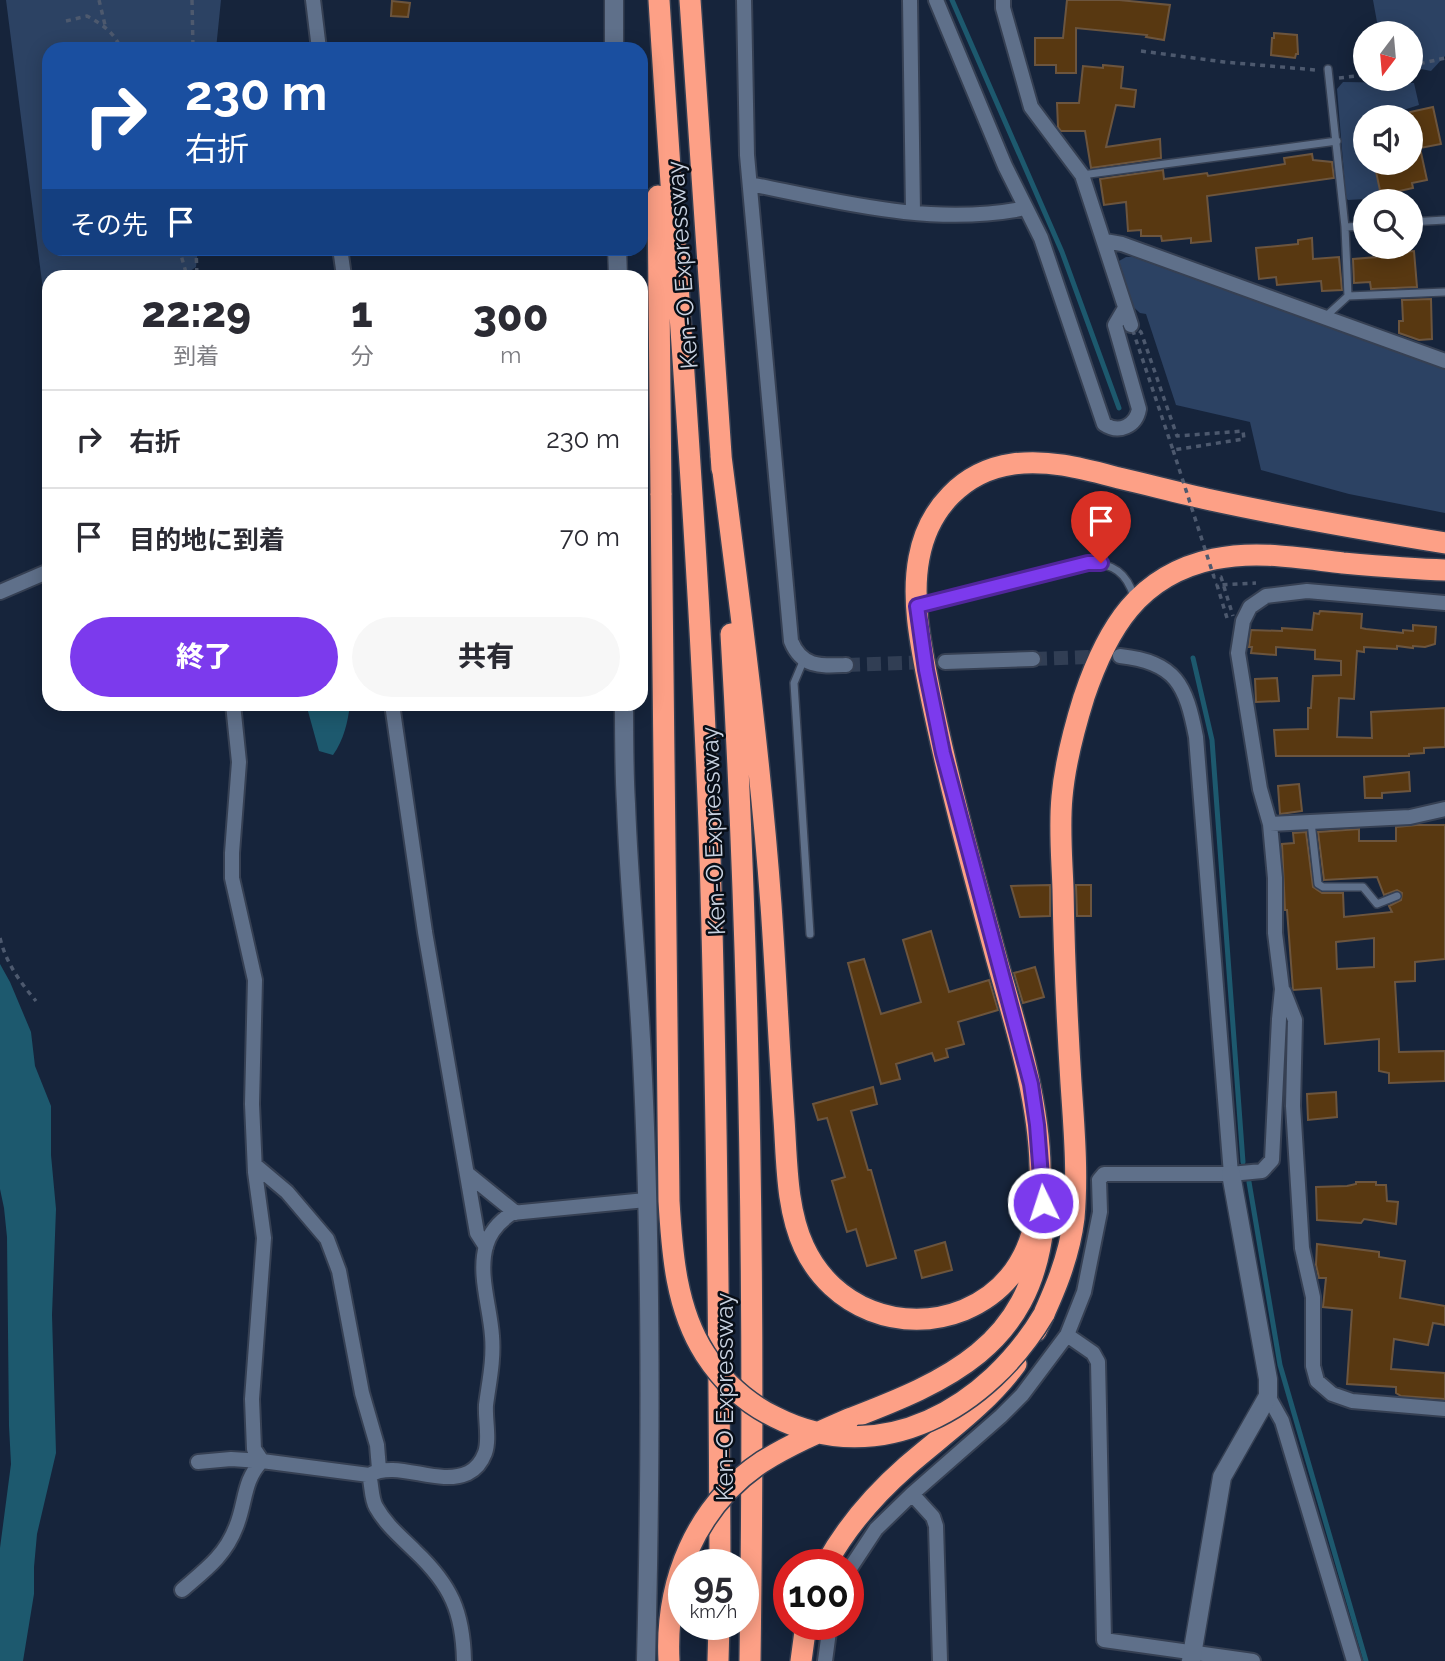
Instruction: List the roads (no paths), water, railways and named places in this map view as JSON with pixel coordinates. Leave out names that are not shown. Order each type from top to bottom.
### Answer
[{"type":"highway","points":[[657,0],[669,1201],[678,1283],[693,1330],[704,1352],[734,1390],[750,1403],[787,1423],[808,1431],[852,1437],[873,1436],[913,1427],[966,1400],[1008,1363],[1029,1338],[1044,1314]]},
{"type":"highway","name":"Ken-O Expressway","points":[[657,0],[701,639],[709,824],[718,1204],[720,1549]]},
{"type":"highway","name":"Ken-O Expressway","points":[[690,0],[721,456],[740,826],[750,1231],[750,1661]]},
{"type":"highway","points":[[721,456],[757,744],[771,902],[789,1188],[798,1232],[805,1251],[827,1281],[842,1295],[878,1314],[917,1320],[938,1318],[964,1310],[1002,1284],[1027,1245],[1037,1212],[1040,1153]]},
{"type":"highway","points":[[669,1661],[669,1619],[677,1578],[692,1539],[725,1492],[761,1463],[802,1440],[919,1391],[954,1372],[985,1347],[1010,1319],[1027,1291],[1040,1251],[1043,1203],[1040,1153],[1027,1069],[940,739],[917,606],[919,554],[928,528],[940,507],[964,482],[980,474],[1013,464],[1065,465],[1296,519],[1445,543]]},
{"type":"highway","points":[[835,1549],[850,1525],[881,1490],[995,1391],[1017,1364],[1059,1279],[1070,1240],[1075,1200],[1076,1157],[1064,965],[1062,799],[1078,715],[1094,667],[1110,633],[1135,601],[1170,575],[1202,562],[1235,556],[1284,555],[1343,563],[1445,570]]},
{"type":"highway","points":[[719,1640],[719,1661]]},
{"type":"highway","points":[[801,1661],[804,1640]]},
{"type":"street","points":[[313,0],[318,42]]},
{"type":"street","points":[[614,0],[614,42]]},
{"type":"street","points":[[744,0],[750,184],[791,641],[796,654],[811,664],[846,665]]},
{"type":"street","points":[[910,0],[913,212]]},
{"type":"street","points":[[936,0],[1005,166],[1041,238],[1104,424],[1111,429],[1132,424],[1139,409],[1115,325],[1125,308]]},
{"type":"street","points":[[1003,0],[1031,107],[1082,175],[1125,308],[1136,328]]},
{"type":"street","points":[[750,184],[883,211],[995,214],[1026,208]]},
{"type":"street","points":[[1105,240],[1445,361]]},
{"type":"street","points":[[0,592],[42,574]]},
{"type":"street","points":[[863,1549],[876,1529],[912,1494],[1002,1416],[1022,1395],[1067,1335],[1084,1292],[1100,1212],[1099,1180],[1104,1174],[1231,1174],[1262,1171],[1272,1160],[1282,989],[1275,933],[1275,878],[1270,824],[1260,789],[1238,653],[1243,621],[1250,607],[1266,596],[1307,591],[1445,603]]},
{"type":"street","points":[[1119,656],[1139,658],[1172,673],[1191,710],[1196,737],[1231,1174],[1268,1379],[1268,1396],[1282,1421],[1354,1661]]},
{"type":"street","points":[[945,662],[1033,659]]},
{"type":"street","points":[[234,711],[239,762],[232,878],[255,980],[252,1104],[255,1165],[264,1237],[252,1399],[254,1449],[262,1461]]},
{"type":"street","points":[[393,711],[425,932],[477,1233],[486,1247]]},
{"type":"street","points":[[624,711],[625,804],[642,1058],[646,1200],[649,1443],[646,1661]]},
{"type":"street","points":[[1270,824],[1410,817],[1445,809]]},
{"type":"street","points":[[1282,989],[1295,1020],[1294,1119],[1302,1248],[1313,1297],[1313,1366],[1317,1381],[1332,1394],[1352,1401],[1445,1409]]},
{"type":"street","points":[[255,1165],[287,1192],[327,1239],[339,1271],[362,1392],[377,1445],[374,1503],[386,1523],[429,1564],[456,1604],[464,1634],[464,1661]]},
{"type":"street","points":[[468,1175],[516,1213]]},
{"type":"street","points":[[198,1462],[231,1459],[445,1477],[468,1474],[479,1465],[486,1450],[486,1407],[491,1375],[492,1337],[484,1269],[486,1247],[498,1223],[512,1213],[646,1200]]},
{"type":"street","points":[[1067,1335],[1093,1353],[1098,1362],[1104,1640],[1192,1657],[1253,1661]]},
{"type":"street","points":[[1192,1657],[1222,1477],[1268,1396]]},
{"type":"street","points":[[182,1590],[219,1559],[236,1527],[252,1472],[262,1461]]},
{"type":"street","points":[[912,1494],[933,1517],[936,1526],[940,1661]]},
{"type":"street","points":[[825,1661],[828,1640]]},
{"type":"lane","points":[[1329,73],[1345,227],[1348,296]]},
{"type":"lane","points":[[1082,175],[1337,141]]},
{"type":"lane","points":[[1423,221],[1445,220]]},
{"type":"lane","points":[[1345,227],[1353,227]]},
{"type":"lane","points":[[1324,318],[1348,296],[1445,292]]},
{"type":"lane","points":[[917,606],[1088,563],[1114,567],[1123,574],[1135,601]]},
{"type":"lane","points":[[804,659],[794,682],[810,934]]},
{"type":"lane","points":[[1311,822],[1318,884],[1323,887],[1363,887],[1377,904],[1397,896]]},
{"type":"waterway","points":[[952,0],[1062,252],[1119,408]]},
{"type":"waterway","points":[[1193,658],[1212,740],[1243,1162]]},
{"type":"waterway","points":[[1249,1182],[1280,1365],[1366,1661]]},
{"type":"tunnel","points":[[1033,659],[1120,656]]},
{"type":"tunnel","points":[[846,665],[930,662]]}]
